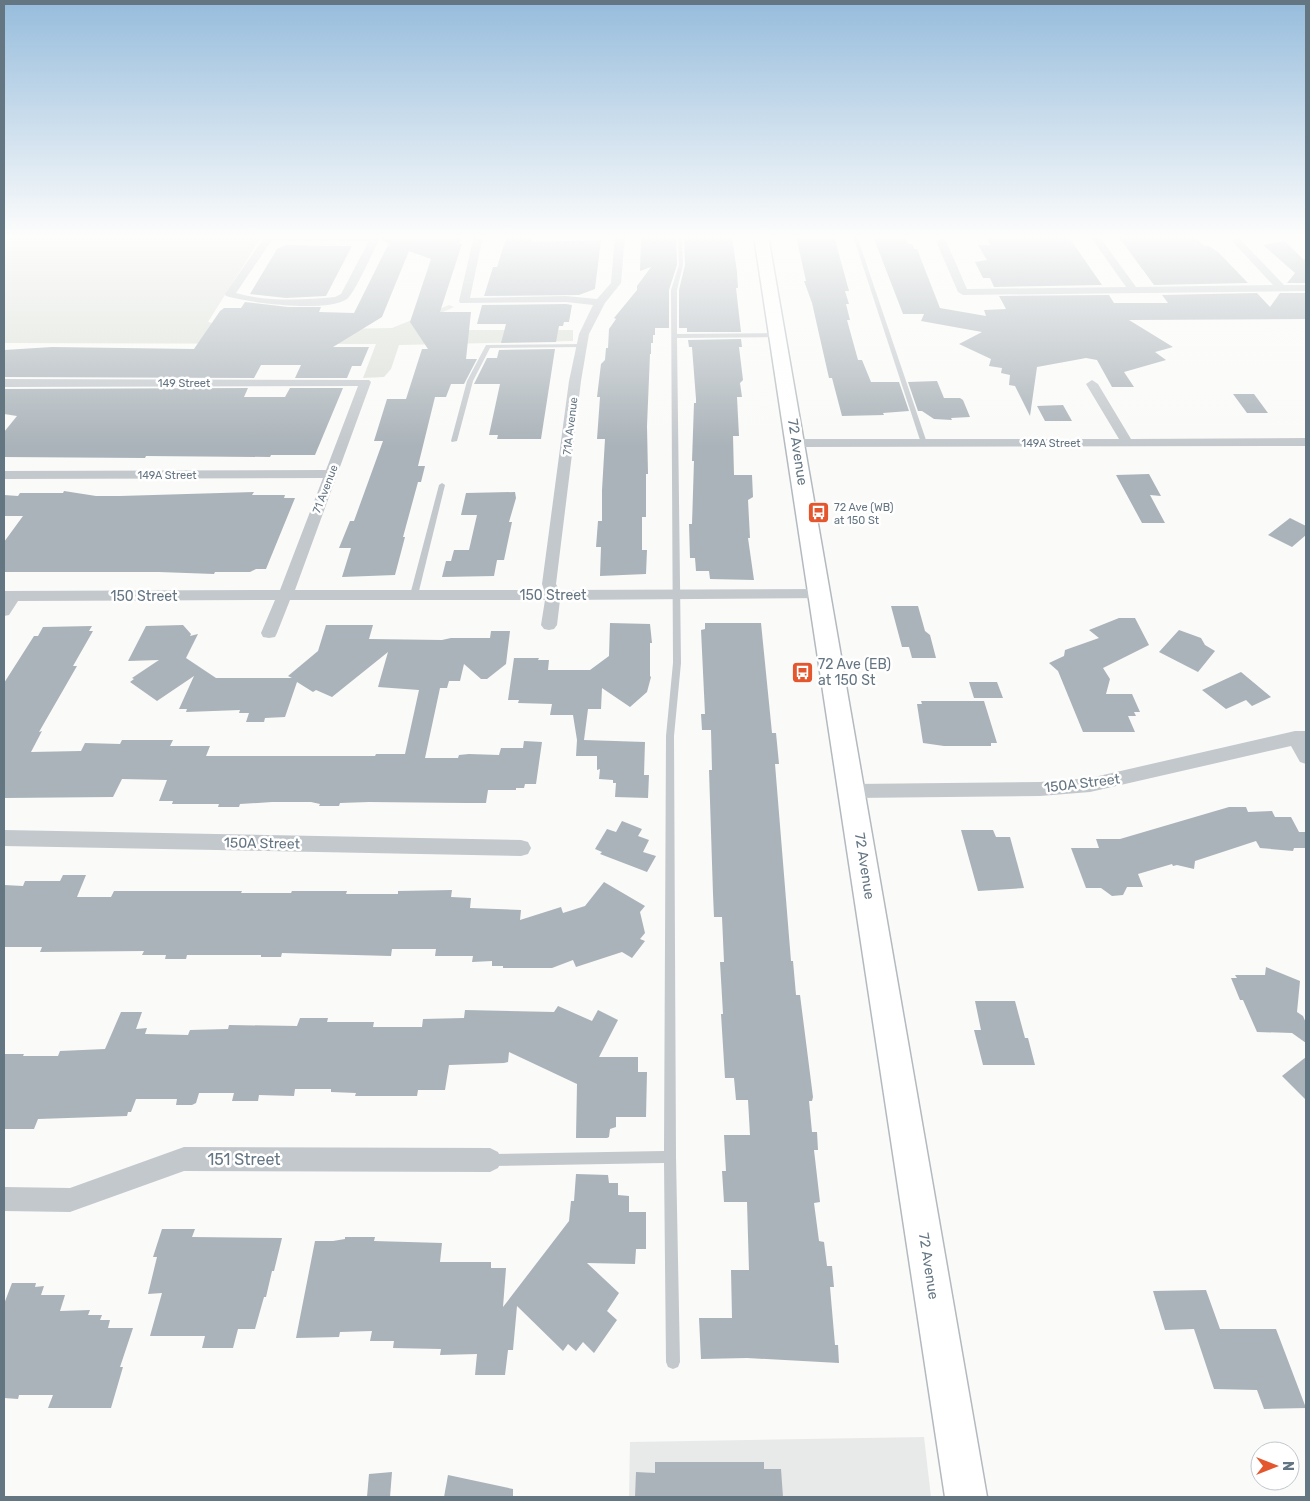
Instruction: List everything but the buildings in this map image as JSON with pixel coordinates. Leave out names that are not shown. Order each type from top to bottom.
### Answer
[{"type":"main road","name":"72 Avenue","points":[[774,306],[966,1497]]},
{"type":"street","name":"71A Avenue","points":[[550,624],[553,595],[549,584],[575,381],[584,334],[598,306]]},
{"type":"street","name":"149 Street","points":[[4,383],[365,382]]},
{"type":"street","name":"71 Avenue","points":[[285,596],[365,382]]},
{"type":"street","points":[[1092,384],[1127,442]]},
{"type":"street","name":"149A Street","points":[[796,443],[1306,442]]},
{"type":"street","name":"149A Street","points":[[4,475],[331,474]]},
{"type":"street","name":"150 Street","points":[[9,596],[821,594]]},
{"type":"street","points":[[4,611],[9,596]]},
{"type":"street","points":[[269,633],[285,596]]},
{"type":"street","points":[[1301,738],[1306,757]]},
{"type":"street","name":"150A Street","points":[[853,791],[1040,789],[1090,785],[1301,738]]},
{"type":"street","name":"150A Street","points":[[4,838],[521,848]]},
{"type":"street","name":"151 Street","points":[[4,1199],[70,1200],[184,1159],[490,1160]]},
{"type":"lane","points":[[673,1362],[670,1157],[670,736],[677,663],[674,306]]},
{"type":"lane","points":[[878,306],[924,443]]},
{"type":"lane","points":[[674,336],[779,335]]},
{"type":"lane","points":[[454,441],[470,381],[488,346],[582,344]]},
{"type":"lane","points":[[414,595],[442,485]]},
{"type":"lane","points":[[490,1160],[670,1157]]},
{"type":"shaded area","points":[[4,306],[218,306],[208,322],[247,331],[392,328],[446,306],[452,306],[454,307],[423,321],[420,330],[573,330],[573,341],[399,345],[391,369],[384,377],[363,378],[376,344],[4,343]]},
{"type":"shaded area","points":[[924,1437],[931,1497],[629,1497],[630,1442]]},
{"type":"place","name":"72 Ave (WB) at 150 St","points":[[818,513]]},
{"type":"place","name":"72 Ave (EB) at 150 St","points":[[802,672]]}]
